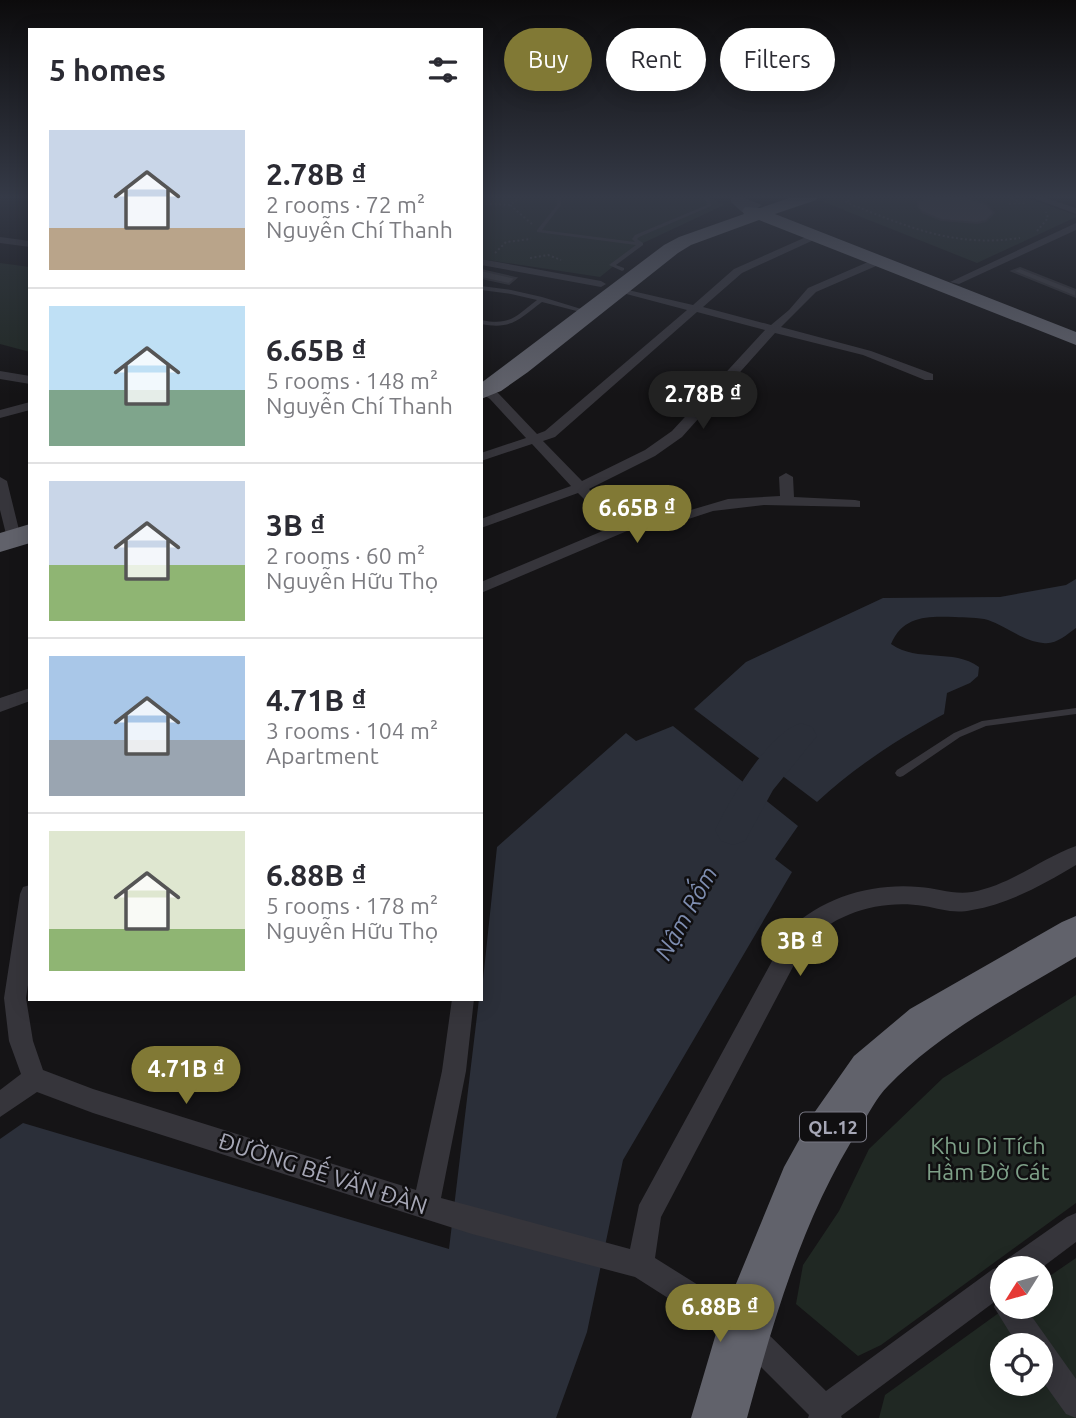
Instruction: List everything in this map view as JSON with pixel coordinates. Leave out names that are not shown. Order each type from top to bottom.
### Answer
[{"type":"highway","points":[[483,385],[520,367],[614,281],[650,262]]},
{"type":"highway","points":[[893,262],[1006,307],[1076,329]]},
{"type":"highway","points":[[904,262],[955,282],[1076,339]]},
{"type":"highway","name":"QL.12","points":[[719,1418],[744,1330],[801,1184],[831,1130],[870,1072],[925,1024],[1076,934]]},
{"type":"street","points":[[483,262],[614,281],[694,309],[867,353],[929,377]]},
{"type":"street","points":[[483,456],[550,434],[738,271],[757,262]]},
{"type":"street","points":[[483,523],[582,487],[650,453],[677,434],[771,330],[793,312],[812,290],[865,262]]},
{"type":"street","points":[[955,282],[999,262]]},
{"type":"street","points":[[0,375],[28,380]]},
{"type":"street","points":[[483,386],[582,487],[612,522],[622,528]]},
{"type":"street","points":[[0,414],[28,407]]},
{"type":"street","points":[[786,477],[787,502]]},
{"type":"street","points":[[0,481],[14,528]]},
{"type":"street","points":[[483,587],[622,528],[643,527],[714,506],[787,502],[855,504]]},
{"type":"street","points":[[0,705],[28,695]]},
{"type":"street","points":[[990,1301],[825,1415],[744,1330],[633,1263],[648,1214],[797,937],[818,918],[851,904],[888,896],[920,896],[954,904],[980,900],[1010,890],[1076,855]]},
{"type":"street","points":[[0,1105],[34,1079],[21,1041],[15,998],[28,908]]},
{"type":"street","points":[[426,1206],[454,1071],[463,1001]]},
{"type":"street","name":"ĐƯỜNG BẾ VĂN ĐÀN","points":[[34,1079],[93,1101],[472,1221],[633,1263]]},
{"type":"street","points":[[1035,1256],[1076,1226]]},
{"type":"street","points":[[1053,1371],[1076,1404]]},
{"type":"lane","points":[[614,281],[612,265],[616,262]]},
{"type":"lane","points":[[483,288],[542,299],[581,310]]},
{"type":"lane","points":[[483,322],[506,325],[542,299]]},
{"type":"lane","points":[[900,773],[957,735],[985,723],[1076,711]]},
{"type":"green space","points":[[502,262],[618,262],[600,277]]},
{"type":"green space","points":[[0,263],[28,267],[28,351],[0,344]]},
{"type":"green space","name":"Khu Di Tích Hầm Đờ Cát","points":[[1076,995],[1076,1203],[1003,1256],[990,1256],[990,1266],[881,1345],[858,1356],[796,1304],[803,1265],[839,1211],[869,1149],[943,1078]]},
{"type":"green space","points":[[1076,1258],[1076,1418],[879,1418],[885,1395],[990,1319],[1054,1320],[1054,1273]]},
{"type":"water","points":[[1076,579],[1076,628],[1052,642],[1043,643],[1028,639],[980,618],[926,617],[902,627],[891,644],[912,653],[969,661],[979,667],[978,676],[970,683],[947,693],[944,714],[878,754],[817,802],[694,709],[746,662],[883,598],[1000,597],[1066,585]]},
{"type":"water","points":[[673,726],[798,826],[775,859],[792,872],[623,1160],[587,1332],[556,1418],[0,1418],[0,1139],[23,1123],[449,1249],[479,1001],[483,1001],[497,847],[626,733],[636,741]]},
{"type":"building","points":[[1020,268],[1076,290],[1076,297],[1012,271]]},
{"type":"building","points":[[483,270],[516,278],[509,284],[483,278]]},
{"type":"waterway","name":"Nậm Rốm","points":[[733,830],[761,780],[801,736]]}]
